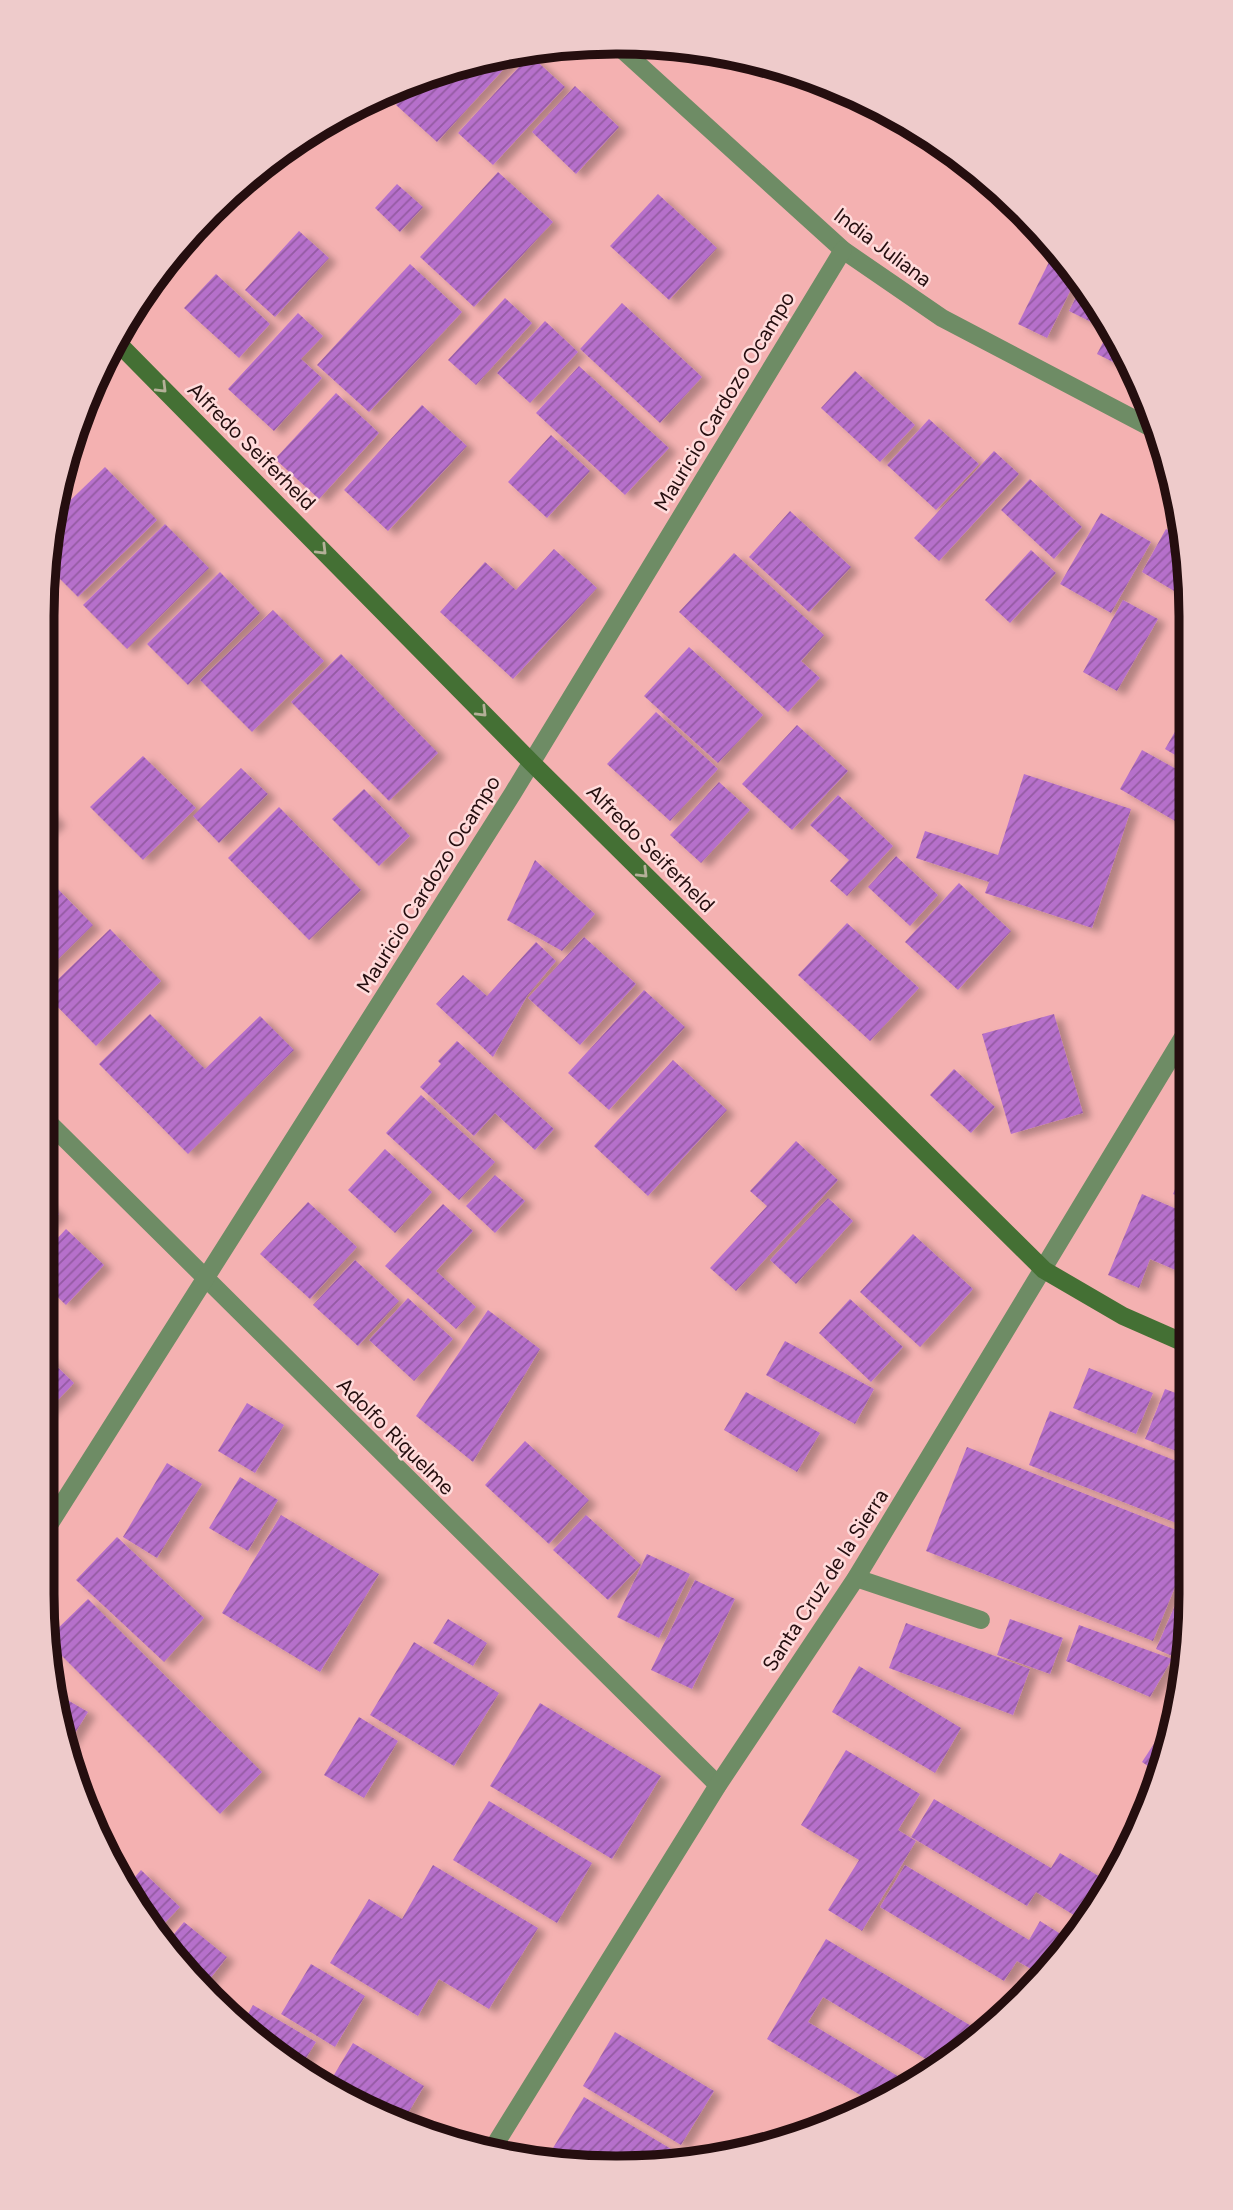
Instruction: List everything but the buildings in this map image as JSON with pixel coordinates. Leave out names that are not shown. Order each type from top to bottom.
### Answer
[{"type":"street","name":"India Juliana","points":[[628,54],[842,250],[942,318],[1145,424]]},
{"type":"street","name":"Mauricio Cardozo Ocampo","points":[[54,1517],[532,763],[842,250]]},
{"type":"street","name":"Alfredo Seiferheld","points":[[123,349],[532,763],[1044,1270],[1123,1316],[1179,1341]]},
{"type":"street","name":"Santa Cruz de la Sierra","points":[[496,2143],[718,1785],[856,1578],[1179,1044]]},
{"type":"street","name":"Adolfo Riquelme","points":[[54,1128],[718,1785]]},
{"type":"street","points":[[856,1578],[981,1620]]}]
